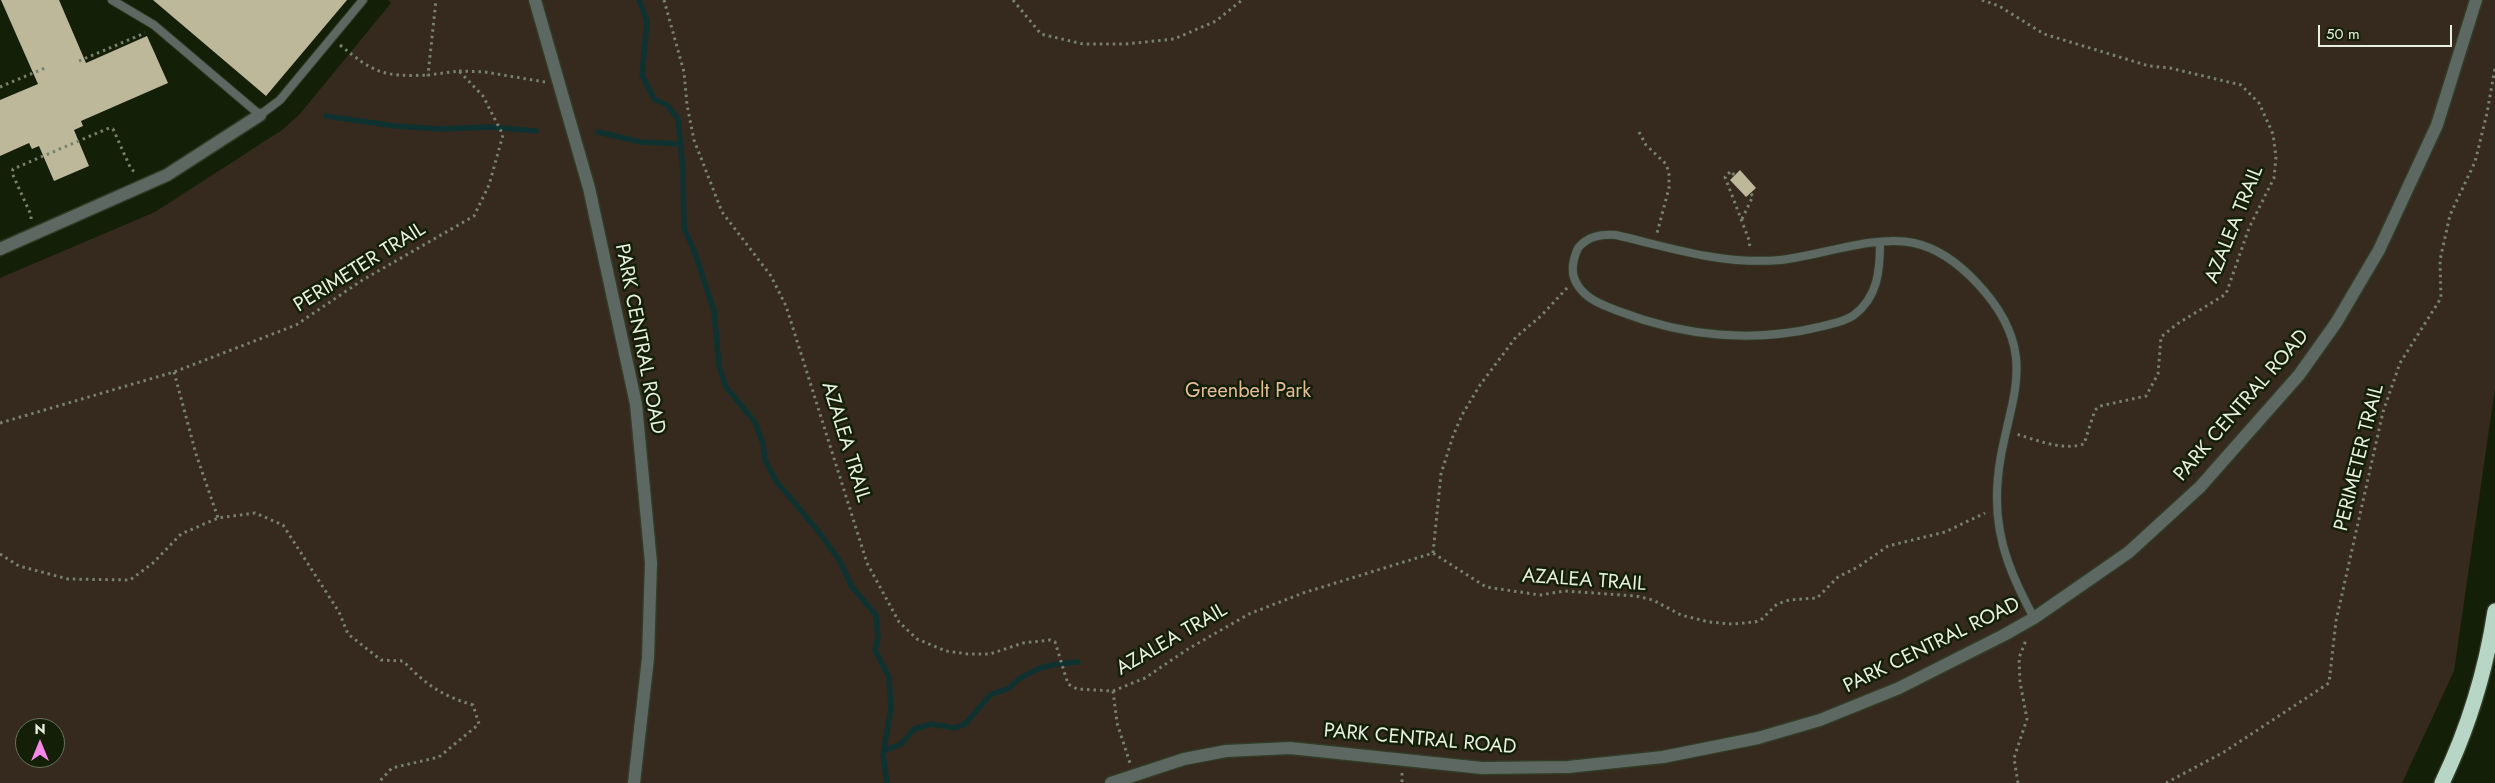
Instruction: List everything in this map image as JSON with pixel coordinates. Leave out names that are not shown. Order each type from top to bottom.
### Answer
[{"type":"highway","points":[[2442,783],[2456,753],[2477,692],[2495,611]]},
{"type":"street","name":"PARK CENTRAL ROAD","points":[[535,0],[597,221],[636,404],[651,563],[648,658],[634,783]]},
{"type":"street","name":"PARK CENTRAL ROAD","points":[[1112,783],[1184,759],[1217,752],[1290,748],[1482,768],[1568,767],[1664,757],[1758,738],[1820,720],[1899,688],[2004,636],[2034,618],[2129,552],[2200,487],[2299,375],[2336,323],[2379,250],[2437,125],[2476,0]]},
{"type":"street","points":[[0,249],[167,175],[260,115]]},
{"type":"lane","points":[[112,0],[154,25],[260,115],[280,100],[364,0]]},
{"type":"lane","points":[[1880,243],[1876,284],[1873,294],[1861,309],[1843,321],[1789,332],[1732,335],[1666,326],[1603,306],[1584,293],[1574,280],[1573,271],[1574,255],[1582,243],[1593,236],[1616,235],[1698,256],[1750,261],[1807,256],[1880,243],[1913,242],[1936,252],[1974,280],[1994,304],[2014,341],[2017,358],[2008,431],[1999,472],[1998,508],[2007,561],[2019,590],[2034,618]]},
{"type":"path","points":[[428,75],[436,0]]},
{"type":"path","name":"AZALEA TRAIL","points":[[664,0],[684,72],[686,105],[694,140],[722,212],[771,276],[786,306],[867,563],[899,622],[917,639],[946,651],[990,654],[1023,644],[1050,640],[1055,642],[1068,684],[1077,689],[1113,691],[1145,678],[1188,649],[1248,614],[1303,592],[1432,552],[1486,587],[1540,595],[1565,591],[1636,596],[1653,600],[1681,615],[1732,624],[1761,620],[1777,604],[1788,600],[1817,598],[1838,577],[1858,567],[1888,546],[1945,532],[1998,508]]},
{"type":"path","points":[[1013,0],[1041,34],[1084,44],[1126,44],[1174,39],[1216,21],[1242,0]]},
{"type":"path","name":"AZALEA TRAIL","points":[[1982,0],[1999,6],[2044,34],[2149,66],[2170,68],[2241,85],[2259,103],[2273,134],[2276,157],[2274,178],[2249,228],[2226,294],[2177,324],[2161,337],[2158,374],[2146,396],[2100,406],[2095,410],[2084,444],[2077,446],[2052,444],[2008,431]]},
{"type":"path","points":[[79,61],[147,32],[151,36]]},
{"type":"path","points":[[332,38],[371,69],[381,74],[428,75],[459,71],[485,72],[560,84]]},
{"type":"path","points":[[0,87],[46,68]]},
{"type":"path","name":"PERIMETER TRAIL","points":[[2166,783],[2224,752],[2329,682],[2336,621],[2383,412],[2400,363],[2441,298],[2440,260],[2450,215],[2475,162],[2487,113],[2495,68]]},
{"type":"path","name":"PERIMETER TRAIL","points":[[0,423],[174,372],[296,325],[361,281],[474,216],[489,186],[503,135],[483,96],[459,71]]},
{"type":"path","points":[[30,222],[31,214],[12,173],[13,169],[109,128],[113,129],[130,169],[133,172],[142,173]]},
{"type":"path","points":[[1638,132],[1646,146],[1666,164],[1669,173],[1669,188],[1665,209],[1653,245]]},
{"type":"path","points":[[1734,175],[1731,171],[1724,177],[1750,240],[1750,261]]},
{"type":"path","points":[[1742,219],[1753,196],[1750,193]]},
{"type":"path","points":[[1432,552],[1441,474],[1462,415],[1480,385],[1516,337],[1541,316],[1574,280]]},
{"type":"path","points":[[174,372],[196,454],[218,518]]},
{"type":"path","points":[[0,554],[19,566],[68,579],[130,580],[153,563],[181,534],[218,518],[255,513],[283,525],[339,612],[348,634],[381,660],[403,661],[428,686],[452,699],[473,705],[479,724],[459,742],[439,757],[392,768],[378,783]]},
{"type":"path","points":[[2018,783],[2014,758],[2027,719],[2020,682],[2020,658],[2034,618]]},
{"type":"path","points":[[1113,691],[1117,722],[1130,764],[1125,778]]},
{"type":"green space","name":"Greenbelt Park","points":[[388,0],[2495,0],[2495,388],[2454,671],[2402,783],[0,783],[0,278],[155,212],[282,130],[299,115],[391,3]]},
{"type":"building","points":[[1,0],[59,0],[86,63],[147,36],[168,83],[81,121],[83,126],[74,130],[89,166],[54,181],[39,146],[32,149],[29,143],[0,156],[0,100],[38,84]]},
{"type":"building","points":[[153,0],[347,0],[266,96]]},
{"type":"building","points":[[1740,170],[1756,188],[1746,197],[1730,180]]},
{"type":"waterway","points":[[639,0],[647,21],[642,75],[654,99],[667,105],[678,119],[683,171],[684,228],[695,253],[714,311],[719,366],[726,387],[755,422],[763,444],[765,460],[776,481],[819,532],[839,560],[852,587],[876,615],[878,637],[875,650],[889,677],[891,709],[883,754],[887,783]]},
{"type":"waterway","points":[[326,116],[395,126],[441,129],[490,127],[536,131]]},
{"type":"waterway","points":[[598,132],[641,142],[681,144]]},
{"type":"waterway","points":[[884,751],[901,744],[914,729],[932,724],[955,728],[965,724],[990,695],[1009,688],[1020,678],[1040,668],[1078,662]]}]
